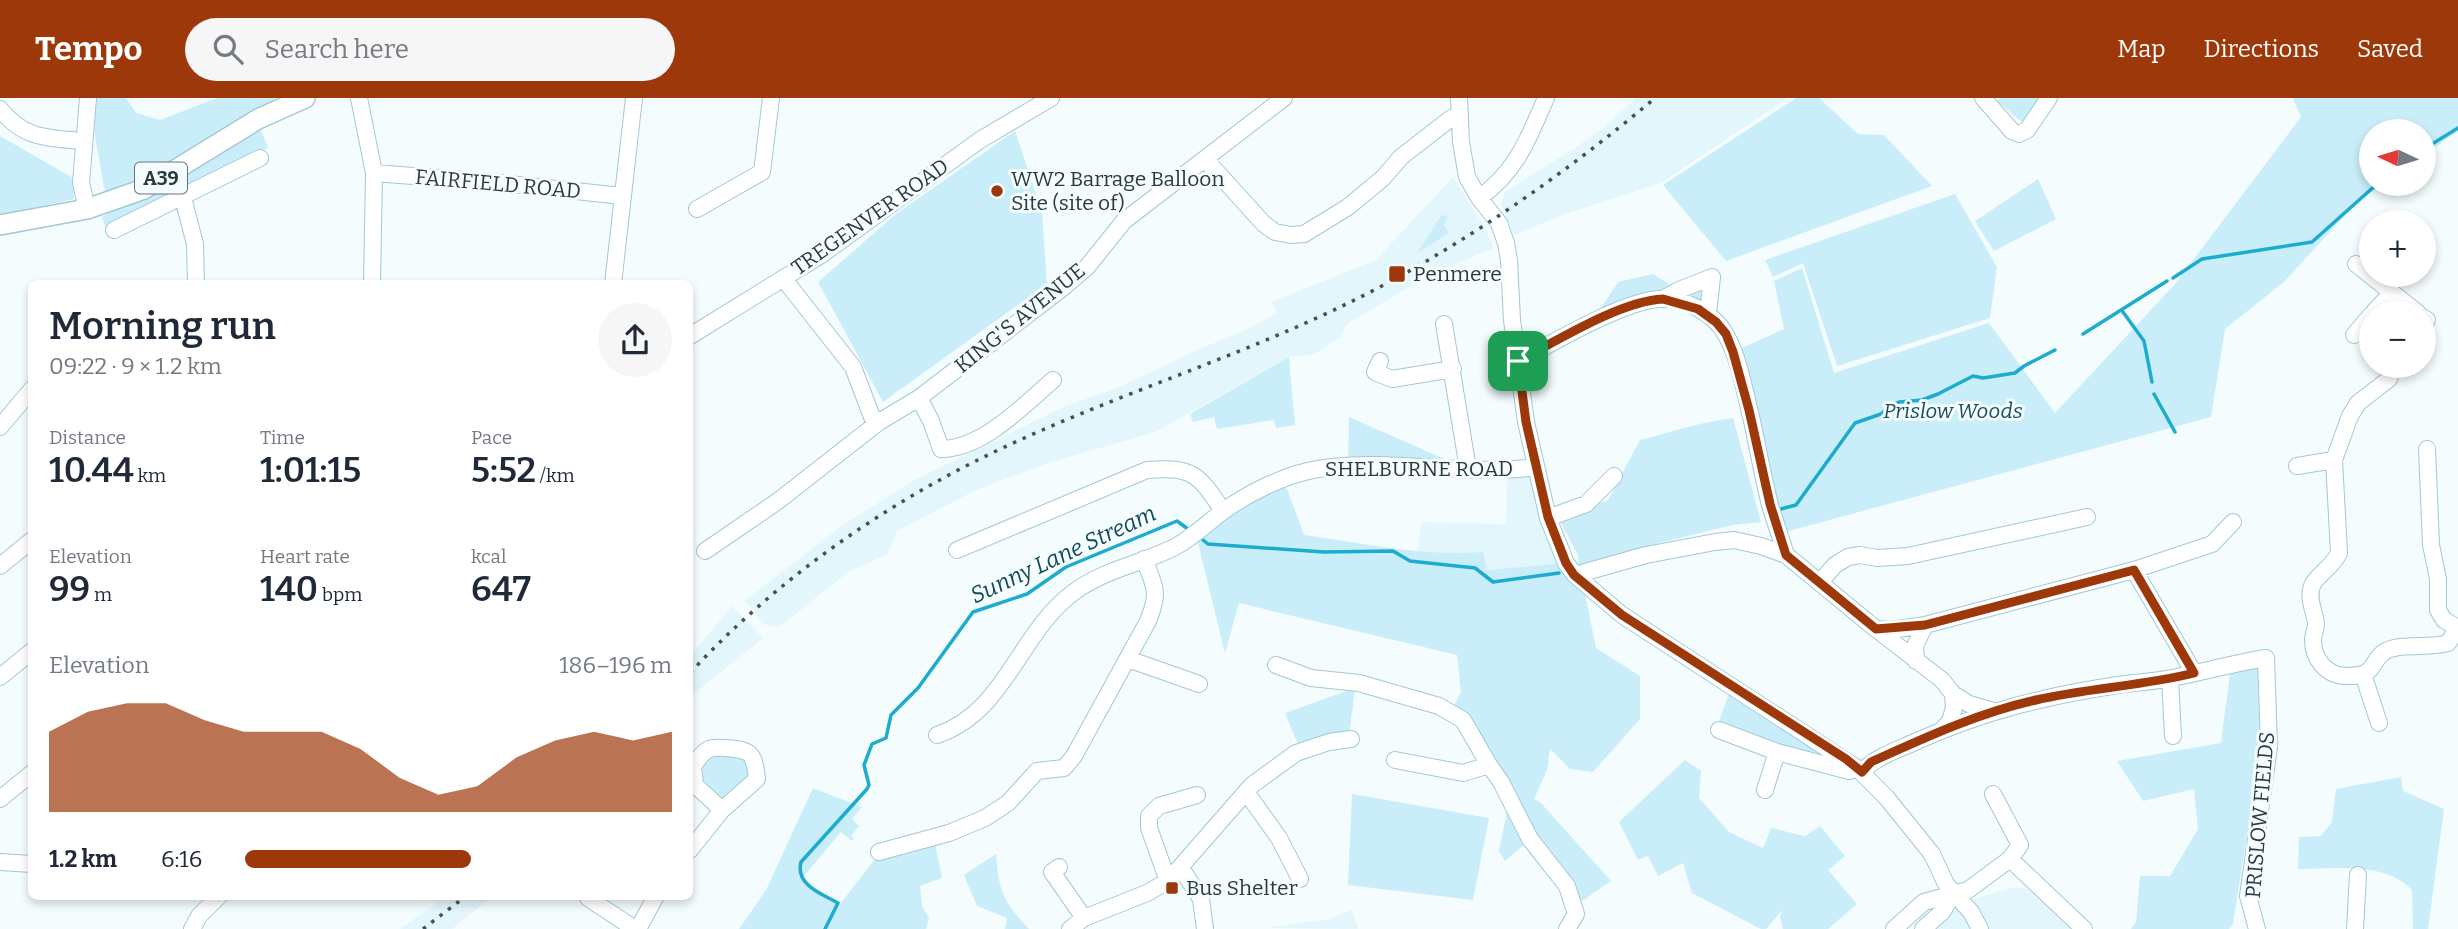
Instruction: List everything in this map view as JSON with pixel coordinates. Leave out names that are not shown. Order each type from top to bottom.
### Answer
[{"type":"main road","name":"A39","points":[[0,225],[87,209],[144,189],[258,119],[305,98]]},
{"type":"street","points":[[87,209],[81,183],[88,98]]},
{"type":"street","points":[[359,98],[374,173],[372,280]]},
{"type":"street","points":[[613,280],[634,98]]},
{"type":"street","points":[[697,209],[762,172],[771,98]]},
{"type":"street","name":"TREGENVER ROAD","points":[[693,333],[821,255],[980,140],[1051,98]]},
{"type":"street","name":"KING'S AVENUE","points":[[705,551],[778,501],[879,422],[919,398],[1065,286],[1087,267],[1124,221],[1284,98]]},
{"type":"street","points":[[1479,198],[1499,184],[1511,168],[1546,98]]},
{"type":"street","points":[[1983,98],[2012,131],[2019,134],[2027,130],[2049,98]]},
{"type":"street","points":[[1205,159],[1264,224],[1275,232],[1304,234],[1348,207],[1383,178],[1401,157],[1451,118],[1460,106]]},
{"type":"street","points":[[1460,106],[1465,169],[1479,198],[1499,223],[1506,243],[1526,422],[1548,517],[1566,563],[1574,575],[1622,615],[1860,770],[1886,797],[1932,854],[1946,884],[1971,912],[1980,929]]},
{"type":"street","points":[[0,109],[11,122],[34,136],[83,141]]},
{"type":"street","points":[[114,230],[260,158]]},
{"type":"street","name":"FAIRFIELD ROAD","points":[[374,173],[622,195]]},
{"type":"street","points":[[183,198],[195,244],[196,280]]},
{"type":"street","points":[[2356,264],[2403,301]]},
{"type":"street","points":[[1518,361],[1596,321],[1637,304],[1663,299],[1712,277],[1708,314]]},
{"type":"street","points":[[783,278],[853,367],[872,417],[879,422]]},
{"type":"street","points":[[2384,301],[2392,292]]},
{"type":"street","points":[[1663,299],[1684,303],[1708,314],[1726,334],[1749,410],[1770,504],[1786,555]]},
{"type":"street","points":[[1444,324],[1468,469]]},
{"type":"street","points":[[2354,335],[2359,329]]},
{"type":"street","points":[[1380,361],[1375,372],[1392,379],[1453,369]]},
{"type":"street","points":[[2389,378],[2374,393],[2358,403],[2350,416],[2334,460],[2339,553],[2333,565],[2312,586],[2311,601],[2316,625],[2313,640],[2317,657],[2323,668],[2335,675],[2363,674],[2383,652],[2448,643],[2458,628],[2444,620],[2438,610],[2438,579],[2431,545],[2427,449]]},
{"type":"street","points":[[919,398],[941,449],[955,449],[998,427],[1054,380]]},
{"type":"street","points":[[0,427],[28,394]]},
{"type":"street","points":[[2297,466],[2334,460]]},
{"type":"street","name":"SHELBURNE ROAD","points":[[937,735],[977,714],[1044,621],[1072,593],[1100,575],[1172,548],[1196,535],[1223,511],[1283,478],[1319,469],[1376,466],[1468,469],[1535,467]]},
{"type":"street","points":[[957,550],[1147,470],[1167,468],[1191,473],[1203,481],[1223,511]]},
{"type":"street","points":[[1548,517],[1586,504],[1614,476]]},
{"type":"street","points":[[1820,582],[1835,565],[1848,557],[1908,556],[2087,517]]},
{"type":"street","points":[[1876,629],[1925,625],[2134,570],[2211,544],[2233,522]]},
{"type":"street","points":[[1574,575],[1646,555],[1734,540],[1779,529]]},
{"type":"street","points":[[1734,540],[1786,555],[1942,680],[1953,694],[1969,704],[1993,711]]},
{"type":"street","points":[[0,566],[28,543]]},
{"type":"street","points":[[879,852],[949,833],[985,818],[1008,803],[1032,776],[1042,769],[1064,768],[1074,756],[1128,659],[1157,600],[1144,559]]},
{"type":"street","points":[[1718,730],[1777,752],[1849,771],[1860,770],[1871,762],[1942,730],[1993,711],[2064,695],[2194,673],[2134,570]]},
{"type":"street","points":[[1916,661],[1914,646],[1925,625]]},
{"type":"street","points":[[0,677],[28,654]]},
{"type":"street","points":[[1128,659],[1199,684]]},
{"type":"street","name":"PRISLOW FIELDS","points":[[2194,673],[2266,659],[2269,747],[2248,896],[2257,929]]},
{"type":"street","points":[[1276,665],[1311,678],[1359,683],[1439,706],[1463,720],[1501,782],[1530,839],[1567,886],[1576,914],[1567,929]]},
{"type":"street","points":[[2363,674],[2379,723]]},
{"type":"street","points":[[2170,679],[2173,736]]},
{"type":"street","points":[[1942,730],[1950,721],[1954,708],[1953,694]]},
{"type":"street","points":[[1070,929],[1092,915],[1147,893],[1168,881],[1246,792],[1296,753],[1329,742],[1351,739]]},
{"type":"street","points":[[1765,790],[1777,752]]},
{"type":"street","points":[[1395,760],[1463,773],[1489,765]]},
{"type":"street","points":[[0,799],[28,776]]},
{"type":"street","points":[[1246,792],[1279,838],[1300,879]]},
{"type":"street","points":[[1894,929],[1924,902],[1968,890],[2010,859],[2020,845],[1993,794]]},
{"type":"street","points":[[1168,881],[1149,828],[1149,816],[1159,806],[1197,795]]},
{"type":"street","points":[[693,846],[722,810]]},
{"type":"street","points":[[2010,859],[2084,929]]},
{"type":"street","points":[[0,862],[28,864]]},
{"type":"street","points":[[1059,867],[1052,872],[1105,929]]},
{"type":"street","points":[[1181,868],[1201,899],[1205,929]]},
{"type":"street","points":[[2355,929],[2358,875]]},
{"type":"street","points":[[1923,929],[1941,912],[1953,894]]},
{"type":"street","points":[[192,929],[215,900]]},
{"type":"street","points":[[591,900],[636,929],[654,900]]},
{"type":"shaded area","points":[[1636,98],[1788,98],[1661,183],[1562,215],[1514,235],[1501,205],[1505,192],[1605,127]]},
{"type":"shaded area","points":[[1453,177],[1481,221],[1494,248],[1427,276],[1346,325],[1342,336],[1314,354],[1289,357],[1155,432],[1048,463],[976,490],[897,531],[888,554],[848,572],[783,624],[775,627],[762,624],[754,610],[744,601],[843,525],[915,480],[1063,407],[1117,388],[1244,331],[1277,313],[1272,302],[1376,260]]},
{"type":"shaded area","points":[[1535,467],[1566,563],[1486,570],[1450,555],[1417,553],[1422,522],[1506,524],[1507,469]]},
{"type":"shaded area","points":[[732,606],[763,638],[693,695],[693,652]]},
{"type":"shaded area","points":[[2015,887],[2038,891],[2072,929],[1933,929],[1952,911],[1971,900]]},
{"type":"shaded area","points":[[441,900],[488,900],[452,929],[400,929]]},
{"type":"shaded area","points":[[1352,910],[1358,929],[1266,928],[1328,919]]},
{"type":"green space","points":[[92,98],[126,98],[136,113],[160,120],[217,98],[274,98],[278,105],[138,179],[105,193],[91,113]]},
{"type":"green space","points":[[1796,98],[1819,98],[1858,134],[1884,135],[1932,186],[1726,261],[1663,185]]},
{"type":"green space","points":[[2000,98],[2038,98],[2023,123],[1997,101]]},
{"type":"green space","name":"Prislow Woods","points":[[2293,98],[2458,98],[2458,131],[2436,147],[2436,119],[2359,119],[2359,196],[2365,196],[2284,282],[2225,329],[2211,417],[1781,533],[1733,352],[1784,329],[1774,281],[1802,268],[1834,373],[1989,323],[2055,413],[2175,284],[2301,117]]},
{"type":"green space","points":[[261,130],[268,148],[106,229],[102,217]]},
{"type":"green space","points":[[1015,131],[1042,212],[1047,284],[883,402],[818,282],[896,214]]},
{"type":"green space","points":[[0,136],[73,178],[74,199],[0,215]]},
{"type":"green space","points":[[2038,179],[2056,219],[1994,251],[1975,221]]},
{"type":"green space","points":[[1955,194],[1997,267],[1990,318],[1837,366],[1803,263],[1773,277],[1765,260]]},
{"type":"green space","points":[[1446,215],[1444,225],[1449,233],[1417,253],[1441,216]]},
{"type":"green space","points":[[1653,274],[1681,292],[1709,281],[1706,308],[1676,294],[1599,311],[1618,282]]},
{"type":"green space","points":[[1289,357],[1295,425],[1276,428],[1274,420],[1217,429],[1214,417],[1193,422],[1190,414]]},
{"type":"green space","points":[[1349,417],[1456,464],[1348,463]]},
{"type":"green space","points":[[1733,418],[1761,522],[1733,525],[1651,545],[1579,572],[1578,555],[1559,519],[1608,500],[1640,440]]},
{"type":"green space","points":[[1283,478],[1304,535],[1416,551],[1483,552],[1487,570],[1566,563],[1585,594],[1596,648],[1640,676],[1640,719],[1593,772],[1570,769],[1550,749],[1547,770],[1534,799],[1541,803],[1611,881],[1582,901],[1533,837],[1505,861],[1499,851],[1506,817],[1508,784],[1465,713],[1454,705],[1461,692],[1457,655],[1239,603],[1225,653],[1196,535]]},
{"type":"green space","points":[[2258,668],[2260,753],[2233,924],[2229,929],[2131,929],[2136,922],[2140,876],[2170,876],[2198,829],[2194,789],[2143,801],[2117,761],[2221,743],[2230,673]]},
{"type":"green space","points":[[1355,688],[1349,736],[1299,747],[1285,713]]},
{"type":"green space","points":[[1730,690],[1849,766],[1786,749],[1718,724]]},
{"type":"green space","points":[[710,754],[749,757],[754,777],[723,803],[699,783],[697,767]]},
{"type":"green space","points":[[1685,760],[1701,771],[1699,798],[1729,832],[1763,848],[1771,828],[1805,836],[1820,826],[1845,856],[1828,870],[1857,904],[1828,929],[1783,929],[1780,917],[1782,910],[1766,929],[1761,929],[1692,893],[1683,863],[1658,876],[1648,856],[1638,860],[1619,822]]},
{"type":"green space","points":[[2401,777],[2403,791],[2444,809],[2428,929],[2413,929],[2412,890],[2388,874],[2343,868],[2298,869],[2299,837],[2321,836],[2332,822],[2336,789]]},
{"type":"green space","points":[[813,788],[862,807],[852,819],[859,826],[851,836],[854,839],[852,841],[841,832],[803,877],[817,890],[840,904],[876,858],[934,838],[942,878],[920,886],[922,906],[929,918],[926,929],[739,929],[766,890]]},
{"type":"green space","points":[[1352,794],[1489,818],[1473,900],[1348,885]]},
{"type":"green space","points":[[996,854],[1004,895],[1013,911],[1029,929],[1005,929],[1007,918],[977,906],[964,875]]},
{"type":"waterway","points":[[2436,142],[2458,128]]},
{"type":"waterway","points":[[2173,278],[2202,259],[2312,242],[2364,196]]},
{"type":"waterway","points":[[2083,334],[2167,281]]},
{"type":"waterway","points":[[2123,312],[2144,341],[2152,382]]},
{"type":"waterway","points":[[1781,509],[1796,505],[1855,423],[1881,414],[1899,402],[1922,400],[1938,394],[1973,376],[1983,378],[2015,373],[2055,350]]},
{"type":"waterway","points":[[2154,394],[2175,432]]},
{"type":"waterway","name":"Sunny Lane Stream","points":[[825,929],[838,903],[806,883],[800,870],[801,862],[867,789],[869,785],[864,765],[872,744],[886,738],[891,715],[918,688],[973,612],[1027,594],[1066,567],[1177,521],[1188,529]]},
{"type":"waterway","name":"Sunny Lane Stream","points":[[1203,540],[1208,544],[1324,552],[1393,551],[1410,561],[1475,568],[1493,582],[1559,573]]},
{"type":"railway","points":[[693,670],[722,640],[793,578],[830,549],[909,497],[1034,433],[1295,328],[1379,287],[1503,213],[1582,156],[1655,98]]},
{"type":"railway","points":[[423,929],[461,900]]},
{"type":"place","name":"WW2 Barrage Balloon Site (site of)","points":[[997,191]]},
{"type":"place","name":"Penmere","points":[[1397,274]]},
{"type":"place","name":"Bus Shelter","points":[[1172,888]]},
{"type":"route","points":[[1663,299],[1698,309],[1708,314],[1726,334],[1733,352],[1770,504],[1786,555],[1876,629],[1891,630],[1925,625],[2134,570],[2194,673],[2036,699],[1993,711],[1942,730],[1871,762],[1862,772],[1846,759],[1622,615],[1574,575],[1566,563],[1548,517],[1526,422],[1518,361],[1596,321],[1637,304],[1663,299]]}]
